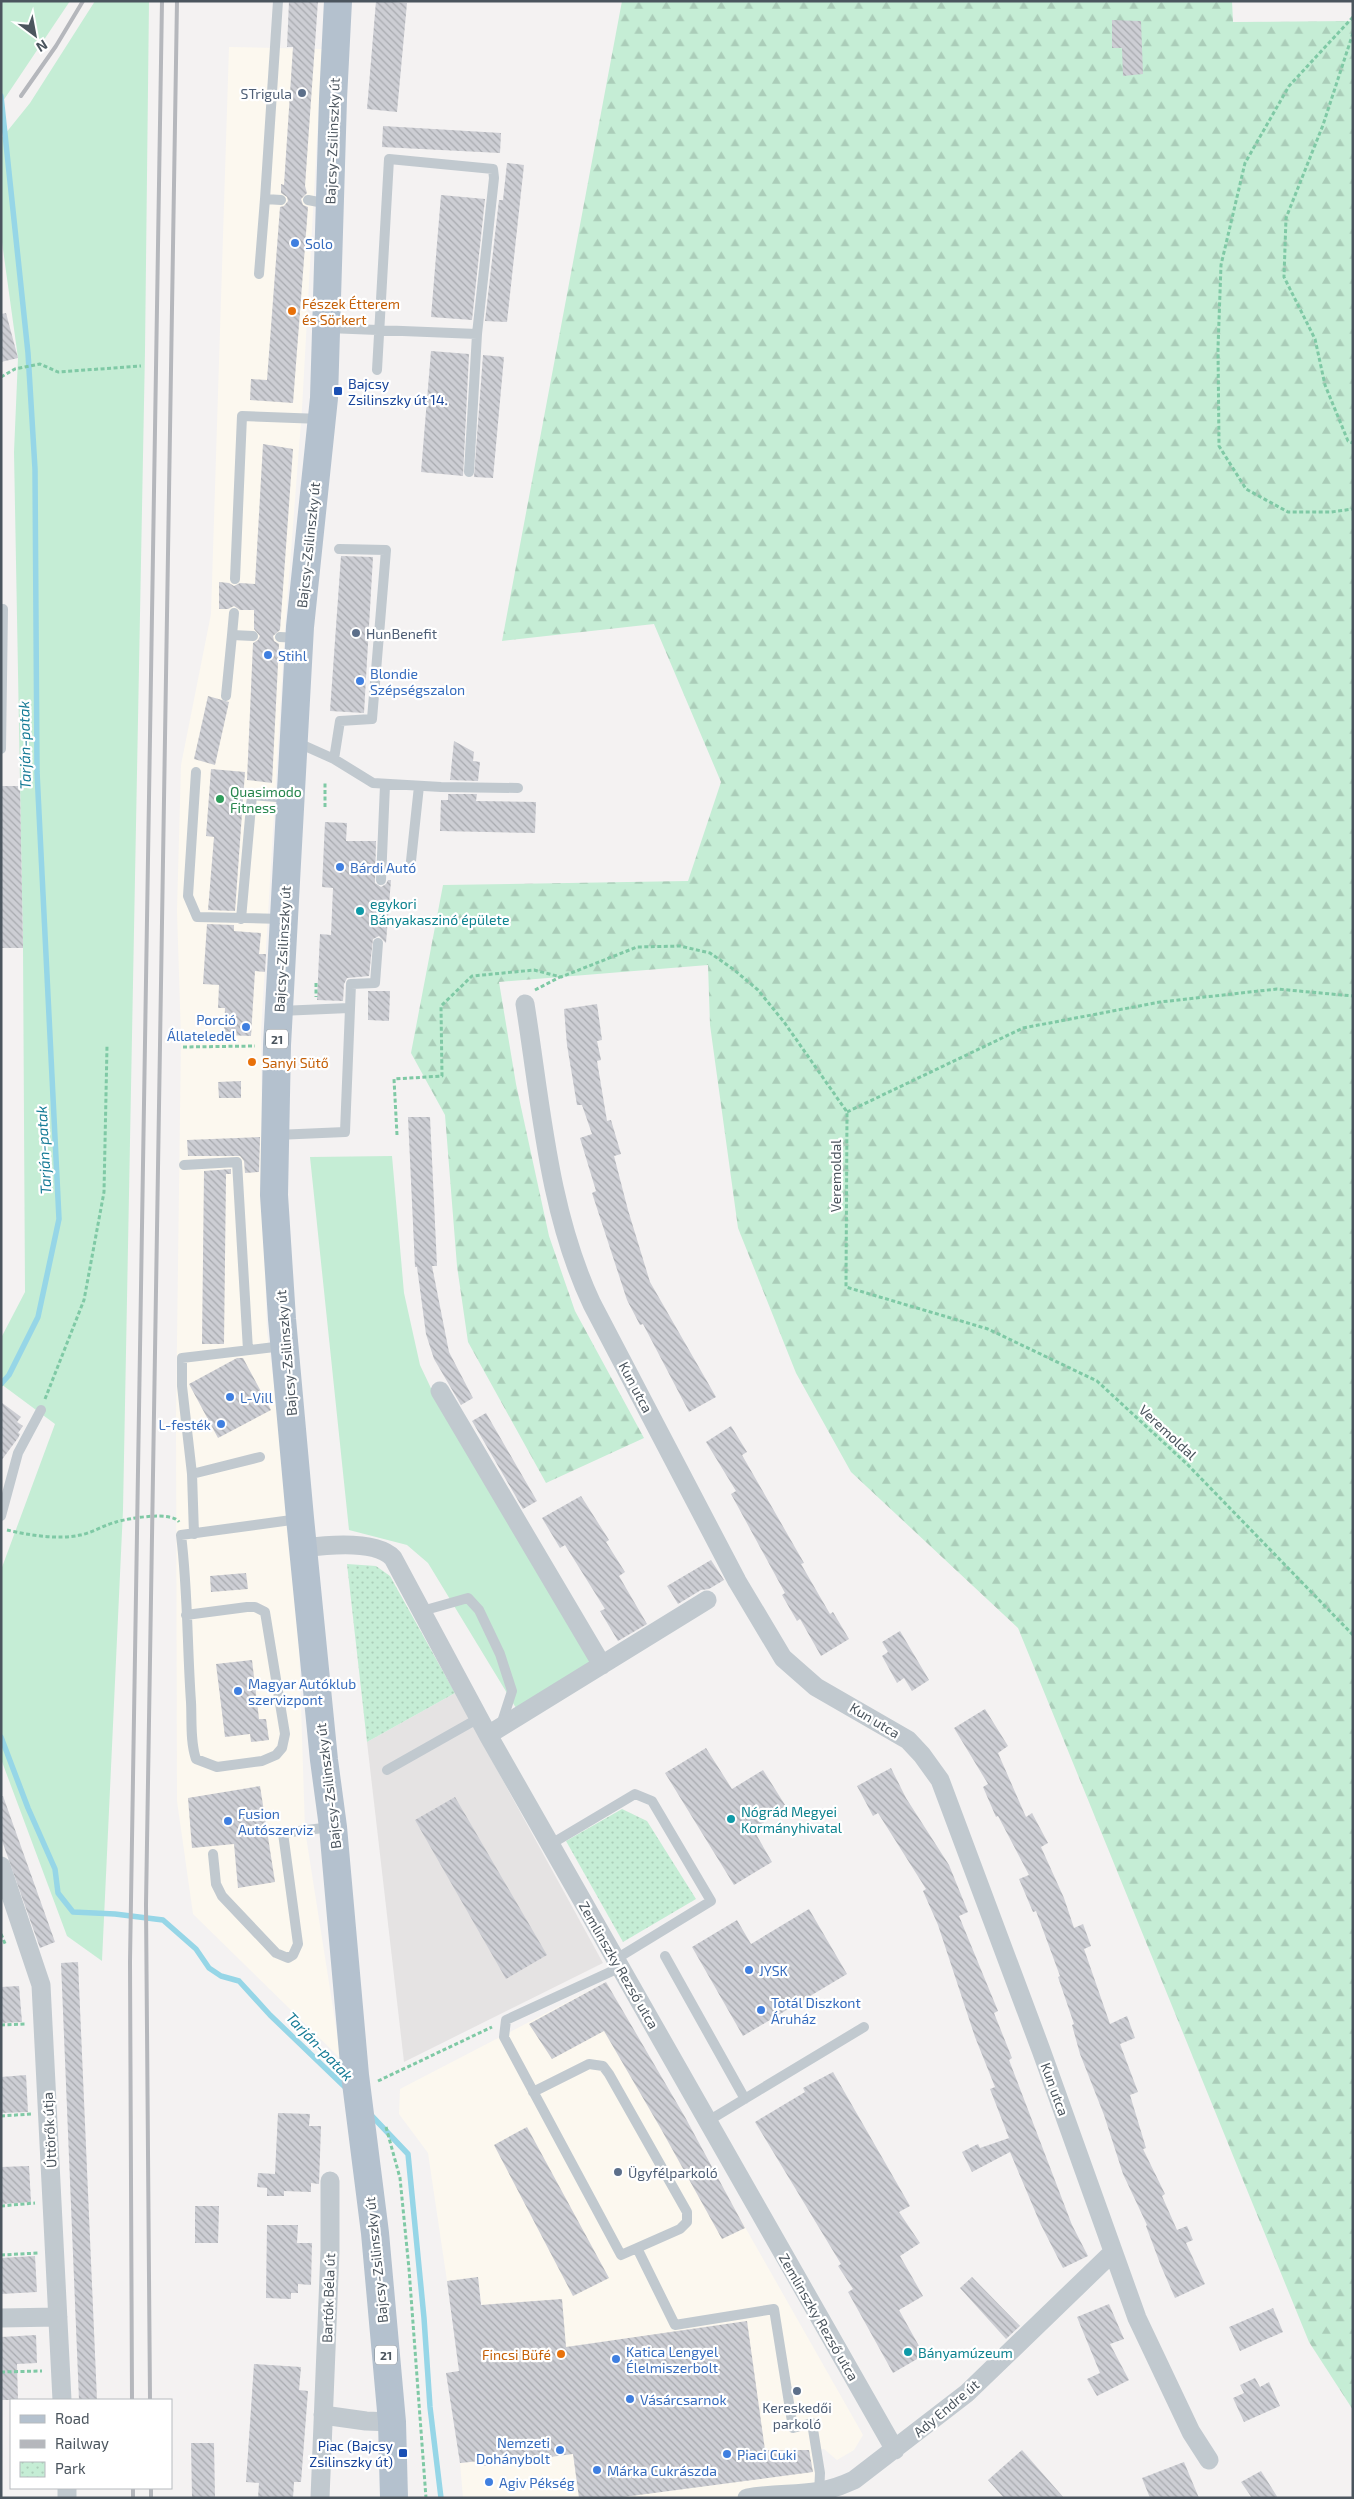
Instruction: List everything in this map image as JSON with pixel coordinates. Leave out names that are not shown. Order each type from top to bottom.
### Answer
[{"type":"main road","name":"Bajcsy-Zsilinszky út","points":[[338,1],[319,202],[326,328],[322,419],[289,638],[293,740],[279,1011],[274,1195],[284,1345],[324,1760],[370,2076],[363,2142],[375,2233],[392,2422],[394,2498]]},
{"type":"street","name":"Kun utca","points":[[525,1004],[561,1220],[573,1259],[592,1304],[737,1581],[783,1658],[816,1687],[908,1740],[922,1755],[940,1780],[1041,2050],[1112,2253],[1156,2363],[1209,2460]]},
{"type":"street","points":[[440,1391],[602,1665]]},
{"type":"street","name":"Zemlinszky Rezső utca","points":[[304,1548],[323,1546],[380,1548],[388,1552],[397,1564],[479,1718],[494,1732],[551,1844],[895,2450]]},
{"type":"street","points":[[494,1732],[707,1600]]},
{"type":"street","name":"Úttörők útja","points":[[1,1866],[41,1985],[62,2399]]},
{"type":"street","name":"Bartók Béla út","points":[[320,2498],[330,2182]]},
{"type":"street","name":"Ady Endre út","points":[[747,2498],[762,2495],[819,2496],[854,2480],[967,2393],[1112,2253]]},
{"type":"street","points":[[1,2318],[58,2317]]},
{"type":"street","points":[[324,2415],[366,2421],[392,2422]]},
{"type":"lane","points":[[259,274],[278,1]]},
{"type":"lane","points":[[377,370],[389,158],[492,169],[494,178],[477,334],[469,472]]},
{"type":"lane","points":[[265,199],[281,200]]},
{"type":"lane","points":[[326,328],[378,328],[477,334]]},
{"type":"lane","points":[[235,579],[242,416],[322,419]]},
{"type":"lane","points":[[334,759],[340,722],[372,719],[386,550],[339,549]]},
{"type":"lane","points":[[1,609],[4,609],[1,749]]},
{"type":"lane","points":[[226,696],[234,614]]},
{"type":"lane","points":[[232,634],[253,636]]},
{"type":"lane","points":[[293,740],[334,759],[373,783],[385,785],[518,788]]},
{"type":"lane","points":[[196,772],[188,896],[197,917],[284,919]]},
{"type":"lane","points":[[381,880],[385,785]]},
{"type":"lane","points":[[411,861],[418,786]]},
{"type":"lane","points":[[241,919],[252,795],[290,798]]},
{"type":"lane","points":[[275,1135],[346,1132],[350,984],[375,984],[378,943]]},
{"type":"lane","points":[[279,1011],[349,1008]]},
{"type":"lane","points":[[184,1165],[237,1162],[248,1350]]},
{"type":"lane","points":[[194,1534],[192,1474],[182,1386],[182,1358],[284,1345]]},
{"type":"lane","points":[[1,1516],[18,1454],[41,1410]]},
{"type":"lane","points":[[192,1474],[260,1457]]},
{"type":"lane","points":[[186,1615],[247,1607],[255,1607],[265,1612],[285,1734],[282,1748],[269,1759],[216,1767],[196,1759],[186,1615],[182,1535],[300,1518]]},
{"type":"lane","points":[[422,1611],[468,1598],[479,1610],[500,1654],[512,1691],[494,1732]]},
{"type":"lane","points":[[387,1770],[479,1718]]},
{"type":"lane","points":[[533,2092],[589,2064],[603,2066],[687,2212],[686,2222],[680,2229],[621,2255],[533,2092],[504,2036],[506,2020],[618,1963],[711,1901],[652,1801],[636,1794],[551,1844]]},
{"type":"lane","points":[[213,1854],[216,1884],[222,1896],[276,1953],[288,1958],[293,1955],[298,1944],[283,1833],[334,1827]]},
{"type":"lane","points":[[665,1956],[745,2099]]},
{"type":"lane","points":[[708,2121],[864,2027]]},
{"type":"lane","points":[[637,2248],[675,2325],[774,2309],[793,2428],[812,2423],[820,2473],[819,2496]]},
{"type":"path","points":[[1353,17],[1289,86],[1245,163],[1221,265],[1218,348],[1219,446],[1246,489],[1288,512],[1331,512],[1353,509]]},
{"type":"path","points":[[1353,34],[1323,124],[1286,218],[1284,277],[1315,339],[1325,385],[1348,441],[1353,443]]},
{"type":"path","points":[[1,377],[15,369],[40,364],[58,372],[141,366]]},
{"type":"path","points":[[325,781],[325,807]]},
{"type":"path","points":[[525,1004],[527,997],[535,990],[561,977],[637,946],[680,946],[710,953],[758,990],[807,1052],[847,1112],[1023,1028],[1160,1002],[1277,988],[1353,996]]},
{"type":"path","points":[[397,1135],[394,1079],[442,1076],[441,1006],[472,976],[534,970],[561,977]]},
{"type":"path","points":[[41,1410],[84,1300],[104,1192],[107,1046]]},
{"type":"path","points":[[183,1047],[243,1046]]},
{"type":"path","name":"Veremoldal","points":[[847,1112],[846,1287],[988,1329],[1097,1381],[1188,1465],[1353,1635]]},
{"type":"path","points":[[1,1528],[29,1535],[80,1536],[117,1522],[162,1515],[179,1520],[182,1535]]},
{"type":"path","points":[[379,2090],[370,2076],[506,2020]]},
{"type":"path","points":[[1,2025],[29,2024]]},
{"type":"path","points":[[1,2116],[34,2114]]},
{"type":"path","points":[[384,2118],[399,2170],[409,2269],[426,2498]]},
{"type":"path","points":[[1,2206],[38,2203]]},
{"type":"path","points":[[1,2255],[41,2252]]},
{"type":"path","points":[[1,2372],[45,2371]]},
{"type":"shaded area","points":[[229,47],[322,49],[302,409],[285,629],[261,1032],[262,1172],[267,1332],[296,1548],[305,1830],[341,2059],[193,1914],[177,1801],[176,1418],[181,1038],[177,911],[181,765],[211,614]]},
{"type":"shaded area","points":[[455,1693],[603,1963],[404,2062],[367,1742]]},
{"type":"shaded area","points":[[606,1982],[863,2435],[854,2450],[837,2460],[824,2449],[817,2450],[819,2495],[790,2498],[463,2498],[460,2463],[503,2457],[478,2278],[447,2281],[428,2153],[399,2114],[400,2089]]},
{"type":"green space","points":[[1,1],[70,1],[1,104]]},
{"type":"green space","points":[[95,1],[149,1],[145,351],[123,1510],[102,1961],[67,1936],[1,1759],[1,1570],[55,1424],[1,1384],[1,1338],[25,1292],[23,948],[14,452],[18,358],[1,235],[1,139],[30,103]]},
{"type":"green space","points":[[622,1],[1232,1],[1233,22],[1353,21],[1353,2410],[1309,2342],[1018,1628],[851,1472],[796,1373],[738,1228],[710,1025],[708,965],[499,982],[516,1084],[549,1236],[575,1311],[644,1438],[546,1483],[468,1342],[457,1266],[445,1115],[411,1053],[443,885],[688,881],[721,782],[654,624],[502,641]]},
{"type":"green space","points":[[392,1156],[404,1293],[420,1365],[437,1401],[593,1661],[516,1708],[428,1563],[407,1545],[349,1530],[310,1157]]},
{"type":"green space","points":[[347,1564],[376,1566],[390,1576],[455,1693],[367,1742]]},
{"type":"green space","points":[[622,1809],[647,1821],[696,1899],[623,1942],[566,1841]]},
{"type":"building","points":[[289,1],[318,1],[305,186],[307,193],[301,199],[303,205],[308,207],[293,403],[250,400],[251,379],[267,380],[280,207],[284,206],[288,201],[287,197],[281,193],[281,184],[284,185],[293,47],[287,47]]},
{"type":"building","points":[[376,1],[407,3],[397,112],[367,109]]},
{"type":"building","points":[[1112,20],[1141,21],[1143,74],[1123,76],[1122,48],[1112,48]]},
{"type":"building","points":[[383,126],[501,133],[500,153],[382,147]]},
{"type":"building","points":[[507,163],[524,165],[507,322],[485,321],[499,200],[503,200]]},
{"type":"building","points":[[441,195],[485,199],[472,320],[431,317]]},
{"type":"building","points":[[6,313],[18,358],[1,362],[1,314]]},
{"type":"building","points":[[431,351],[469,354],[463,476],[421,472]]},
{"type":"building","points":[[483,355],[504,357],[493,478],[474,477]]},
{"type":"building","points":[[263,444],[293,449],[280,630],[273,636],[274,641],[279,644],[272,783],[247,780],[253,643],[260,636],[254,629],[254,610],[240,610],[234,606],[228,609],[219,609],[219,582],[229,583],[234,586],[240,583],[255,584]]},
{"type":"building","points":[[341,556],[373,557],[364,713],[330,711]]},
{"type":"building","points":[[208,696],[229,702],[215,765],[194,759]]},
{"type":"building","points":[[454,741],[474,752],[473,761],[480,762],[478,781],[450,780]]},
{"type":"building","points":[[211,769],[245,772],[235,911],[208,910],[214,837],[206,836]]},
{"type":"building","points":[[1,786],[20,786],[23,948],[1,948]]},
{"type":"building","points":[[448,794],[477,794],[476,801],[536,802],[535,833],[440,831],[441,800],[448,800]]},
{"type":"building","name":"egykori Bányakaszinó épülete","points":[[325,822],[347,823],[346,841],[376,841],[375,883],[381,887],[388,880],[391,880],[386,943],[379,936],[373,939],[369,976],[347,978],[344,984],[343,1001],[317,1000],[320,934],[331,935],[333,888],[322,887]]},
{"type":"building","points":[[207,924],[234,925],[234,931],[261,933],[259,954],[266,954],[265,972],[255,971],[251,1036],[224,1035],[225,1008],[218,1008],[219,985],[203,984]]},
{"type":"building","points":[[368,991],[390,991],[389,1021],[368,1020]]},
{"type":"building","points":[[597,1004],[602,1040],[597,1041],[601,1060],[597,1061],[607,1121],[611,1120],[621,1154],[614,1156],[628,1210],[650,1282],[716,1397],[689,1412],[643,1324],[640,1325],[627,1300],[592,1193],[596,1191],[580,1138],[592,1134],[582,1105],[577,1105],[567,1045],[564,1009]]},
{"type":"building","points":[[241,1081],[241,1098],[219,1098],[218,1082]]},
{"type":"building","points":[[408,1117],[430,1117],[437,1266],[432,1266],[449,1352],[473,1398],[461,1405],[434,1359],[426,1334],[417,1267],[415,1267]]},
{"type":"building","points":[[260,1137],[259,1172],[245,1173],[244,1161],[240,1156],[188,1156],[187,1140]]},
{"type":"building","points":[[231,1169],[231,1174],[226,1174],[224,1344],[202,1344],[204,1171]]},
{"type":"building","name":"L-Vill","points":[[237,1358],[243,1358],[271,1410],[218,1438],[189,1384]]},
{"type":"building","points":[[1,1402],[21,1417],[17,1422],[23,1426],[18,1433],[20,1434],[18,1438],[1,1461]]},
{"type":"building","points":[[486,1413],[537,1501],[523,1509],[472,1421]]},
{"type":"building","points":[[731,1426],[747,1452],[742,1455],[804,1563],[801,1564],[830,1614],[833,1612],[849,1639],[821,1656],[800,1619],[797,1621],[782,1595],[785,1593],[731,1494],[736,1491],[706,1442]]},
{"type":"building","points":[[581,1496],[609,1540],[606,1542],[625,1572],[619,1576],[647,1624],[618,1641],[600,1611],[605,1609],[565,1545],[560,1548],[542,1518]]},
{"type":"building","points":[[711,1560],[724,1580],[709,1589],[701,1590],[678,1604],[667,1586]]},
{"type":"building","points":[[246,1573],[248,1589],[211,1592],[210,1576]]},
{"type":"building","points":[[900,1631],[929,1680],[912,1691],[904,1678],[897,1683],[882,1656],[888,1652],[882,1642]]},
{"type":"building","name":"Magyar Autóklub szervizpont","points":[[252,1660],[259,1719],[266,1719],[269,1740],[251,1742],[250,1734],[225,1737],[216,1664]]},
{"type":"building","points":[[985,1709],[1008,1746],[998,1753],[1026,1817],[1032,1813],[1048,1843],[1041,1847],[1064,1898],[1074,1928],[1083,1924],[1091,1946],[1084,1949],[1110,2024],[1127,2016],[1135,2038],[1120,2044],[1138,2092],[1130,2095],[1146,2148],[1143,2149],[1165,2194],[1162,2196],[1177,2230],[1187,2226],[1193,2240],[1186,2243],[1205,2284],[1175,2298],[1161,2266],[1147,2225],[1123,2174],[1104,2115],[1080,2054],[1072,2025],[1074,2024],[1058,1977],[1060,1976],[1036,1911],[1033,1912],[1019,1879],[1029,1875],[998,1816],[996,1817],[983,1787],[988,1784],[954,1728]]},
{"type":"building","name":"Nógrád Megyei Kormányhivatal","points":[[706,1748],[732,1789],[763,1770],[787,1808],[753,1829],[772,1862],[734,1885],[665,1773]]},
{"type":"building","points":[[891,1768],[906,1798],[949,1865],[968,1912],[959,1916],[998,2011],[994,2013],[1012,2058],[1009,2060],[1072,2225],[1088,2256],[1063,2268],[1040,2223],[1010,2152],[972,2172],[962,2152],[978,2144],[980,2148],[1009,2138],[990,2089],[995,2087],[975,2037],[938,1925],[923,1891],[926,1889],[878,1813],[873,1816],[857,1786]]},
{"type":"building","name":"Fusion Autószerviz","points":[[260,1786],[275,1882],[238,1888],[234,1844],[192,1848],[188,1798]]},
{"type":"building","points":[[1,1796],[3,1796],[55,1942],[40,1948],[1,1838]]},
{"type":"building","points":[[455,1797],[547,1955],[506,1979],[415,1820]]},
{"type":"building","points":[[809,1909],[847,1974],[743,2036],[692,1947],[737,1920],[751,1944]]},
{"type":"building","points":[[78,1962],[97,2399],[79,2399],[61,1963]]},
{"type":"building","points":[[606,1982],[685,2117],[745,2228],[722,2239],[604,2031],[552,2059],[529,2024]]},
{"type":"building","points":[[19,1986],[22,2022],[1,2023],[1,1987]]},
{"type":"building","points":[[833,2072],[910,2206],[899,2212],[920,2243],[900,2256],[923,2296],[899,2310],[924,2355],[893,2373],[848,2292],[853,2289],[838,2266],[841,2264],[755,2122],[805,2092],[803,2088]]},
{"type":"building","points":[[26,2075],[28,2112],[1,2113],[1,2077]]},
{"type":"building","points":[[278,2113],[310,2114],[309,2126],[321,2126],[319,2184],[311,2183],[311,2192],[284,2191],[284,2196],[267,2196],[267,2188],[257,2187],[258,2173],[275,2174]]},
{"type":"building","points":[[527,2127],[609,2278],[573,2296],[494,2145]]},
{"type":"building","points":[[29,2166],[31,2202],[1,2204],[1,2167]]},
{"type":"building","points":[[195,2206],[219,2206],[218,2243],[195,2243]]},
{"type":"building","points":[[267,2225],[298,2225],[297,2243],[312,2243],[311,2285],[298,2284],[298,2293],[291,2293],[291,2299],[266,2298]]},
{"type":"building","points":[[35,2256],[37,2292],[1,2294],[1,2258]]},
{"type":"building","name":"Vásárcsarnok","points":[[478,2277],[481,2305],[562,2299],[566,2347],[747,2321],[765,2450],[809,2450],[813,2472],[616,2498],[579,2498],[573,2454],[481,2466],[480,2461],[460,2463],[446,2373],[459,2371],[447,2281]]},
{"type":"building","points":[[972,2277],[1020,2326],[1006,2339],[960,2288]]},
{"type":"building","points":[[1109,2304],[1124,2339],[1110,2344],[1129,2380],[1097,2396],[1087,2379],[1100,2373],[1077,2317]]},
{"type":"building","points":[[1273,2308],[1283,2332],[1240,2351],[1229,2327]]},
{"type":"building","points":[[36,2335],[37,2363],[17,2364],[18,2399],[1,2400],[1,2337]]},
{"type":"building","points":[[254,2364],[301,2367],[299,2390],[308,2391],[301,2482],[294,2482],[293,2498],[258,2498],[259,2483],[246,2482]]},
{"type":"building","points":[[1255,2378],[1260,2387],[1269,2382],[1280,2406],[1244,2422],[1233,2398],[1244,2393],[1240,2385]]},
{"type":"building","points":[[191,2443],[214,2443],[215,2498],[192,2498]]},
{"type":"building","points":[[1022,2450],[1064,2498],[1004,2498],[988,2480]]},
{"type":"building","points":[[1184,2462],[1199,2498],[1150,2498],[1142,2478]]},
{"type":"building","points":[[1261,2471],[1278,2498],[1252,2498],[1241,2482]]},
{"type":"waterway","name":"Tarján-patak","points":[[1,96],[28,353],[35,469],[37,772],[59,1219],[38,1317],[9,1375],[1,1384]]},
{"type":"waterway","name":"Tarján-patak","points":[[1,1737],[28,1808],[55,1869],[58,1893],[73,1912],[115,1914],[163,1920],[196,1949],[209,1968],[221,1976],[239,1981],[270,2015],[347,2089]]},
{"type":"waterway","name":"Tarján-patak","points":[[370,2114],[408,2154],[424,2318],[430,2407],[441,2498]]},
{"type":"railway","points":[[21,96],[56,46],[83,1]]},
{"type":"railway","points":[[132,2399],[130,1962],[162,1]]},
{"type":"railway","points":[[150,2399],[146,1905],[177,1]]},
{"type":"railway","points":[[133,2489],[133,2498]]},
{"type":"railway","points":[[151,2489],[151,2498]]},
{"type":"place","name":"STrigula","points":[[302,93]]},
{"type":"place","name":"Solo","points":[[295,243]]},
{"type":"place","name":"Fészek Étterem és Sörkert","points":[[292,311]]},
{"type":"place","name":"Bajcsy Zsilinszky út 14.","points":[[338,391]]},
{"type":"place","name":"HunBenefit","points":[[356,633]]},
{"type":"place","name":"Stihl","points":[[268,655]]},
{"type":"place","name":"Blondie Szépségszalon","points":[[360,681]]},
{"type":"place","name":"Quasimodo Fitness","points":[[220,799]]},
{"type":"place","name":"Bárdi Autó","points":[[340,867]]},
{"type":"place","name":"egykori Bányakaszinó épülete","points":[[360,911]]},
{"type":"place","name":"Porció Állateledel","points":[[246,1027]]},
{"type":"place","name":"Sanyi Sütő","points":[[252,1062]]},
{"type":"place","name":"L-Vill","points":[[230,1397]]},
{"type":"place","name":"L-festék","points":[[221,1424]]},
{"type":"place","name":"Magyar Autóklub szervizpont","points":[[238,1691]]},
{"type":"place","name":"Nógrád Megyei Kormányhivatal","points":[[731,1819]]},
{"type":"place","name":"Fusion Autószerviz","points":[[228,1821]]},
{"type":"place","name":"JYSK","points":[[749,1970]]},
{"type":"place","name":"Totál Diszkont Áruház","points":[[761,2010]]},
{"type":"place","name":"Ügyfélparkoló","points":[[618,2172]]},
{"type":"place","name":"Bányamúzeum","points":[[908,2352]]},
{"type":"place","name":"Fincsi Büfé","points":[[561,2354]]},
{"type":"place","name":"Katica Lengyel Élelmiszerbolt","points":[[616,2359]]},
{"type":"place","name":"Kereskedői parkoló","points":[[797,2391]]},
{"type":"place","name":"Vásárcsarnok","points":[[630,2399]]},
{"type":"place","name":"Nemzeti Dohánybolt","points":[[560,2450]]},
{"type":"place","name":"Piac (Bajcsy Zsilinszky út)","points":[[403,2453]]},
{"type":"place","name":"Piaci Cuki","points":[[727,2454]]},
{"type":"place","name":"Márka Cukrászda","points":[[597,2470]]},
{"type":"place","name":"Agiv Pékség","points":[[489,2482]]}]
